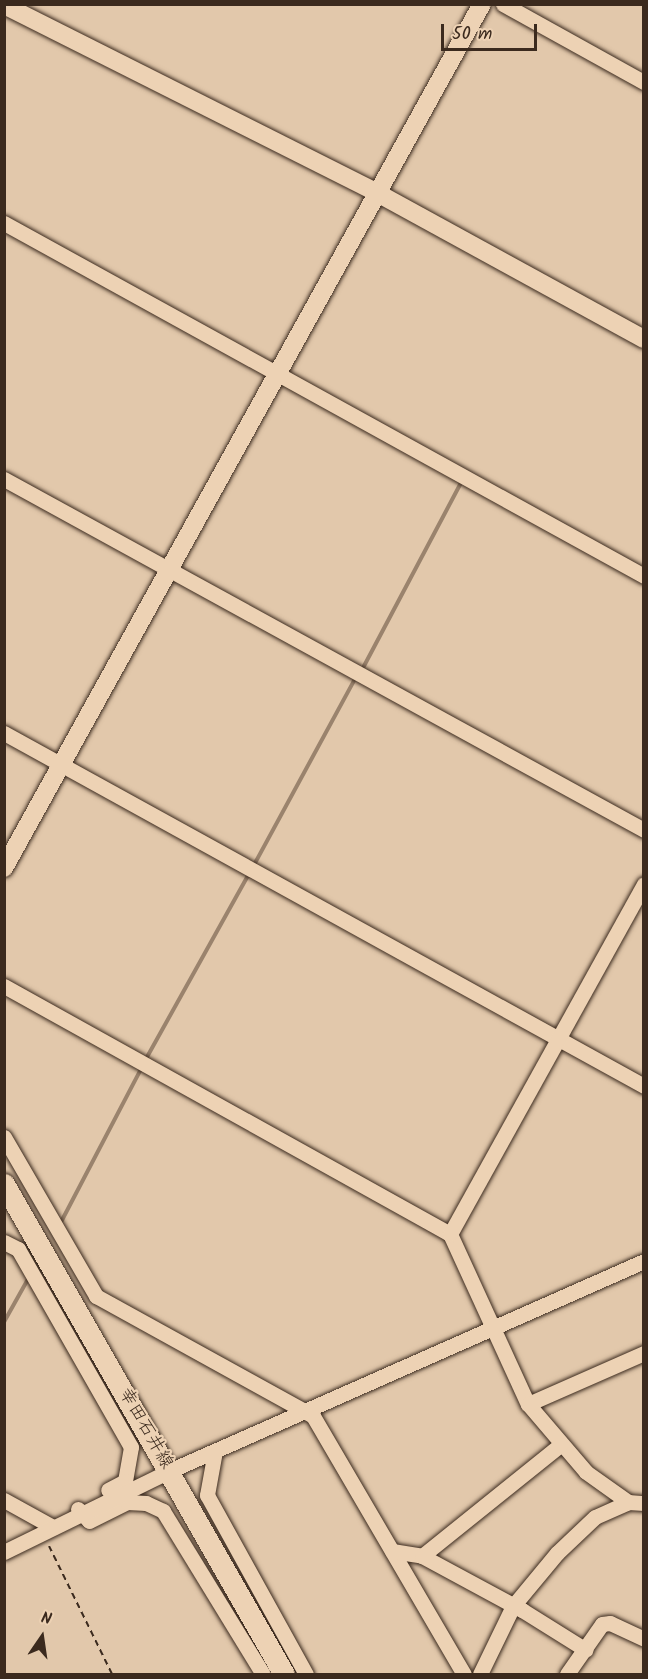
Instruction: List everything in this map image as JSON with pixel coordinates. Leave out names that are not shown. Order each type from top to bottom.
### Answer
[{"type":"main road","name":"幸田石井線","points":[[4,1184],[284,1674]]},
{"type":"street","points":[[4,868],[379,194],[482,4]]},
{"type":"street","points":[[503,4],[644,82]]},
{"type":"street","points":[[4,5],[379,194],[644,339]]},
{"type":"street","points":[[4,223],[644,576]]},
{"type":"street","points":[[4,478],[644,830]]},
{"type":"street","points":[[4,733],[644,1086]]},
{"type":"street","points":[[450,1234],[644,884]]},
{"type":"street","points":[[4,986],[450,1234],[528,1404],[560,1445],[586,1472],[628,1502]]},
{"type":"street","points":[[4,1137],[96,1296],[313,1416],[464,1674]]},
{"type":"street","points":[[4,1242],[18,1249],[132,1450],[125,1481],[80,1504],[80,1514]]},
{"type":"street","points":[[4,1552],[169,1471],[644,1261]]},
{"type":"street","points":[[528,1404],[644,1353]]},
{"type":"street","points":[[422,1556],[560,1445]]},
{"type":"street","points":[[215,1451],[207,1495],[306,1674]]},
{"type":"street","points":[[4,1500],[48,1530]]},
{"type":"street","points":[[80,1514],[91,1521],[133,1501],[163,1511],[263,1674]]},
{"type":"street","points":[[480,1674],[513,1606],[583,1526],[628,1502],[644,1503]]},
{"type":"street","points":[[392,1551],[422,1556],[513,1606],[586,1650]]},
{"type":"street","points":[[567,1674],[586,1650],[602,1624],[610,1623],[644,1639]]},
{"type":"path","points":[[48,1530],[112,1674]]},
{"type":"waterway","points":[[364,666],[461,483]]},
{"type":"waterway","points":[[255,863],[354,681]]},
{"type":"waterway","points":[[147,1057],[249,874]]},
{"type":"waterway","points":[[60,1224],[140,1071]]},
{"type":"waterway","points":[[4,1322],[28,1279]]}]
